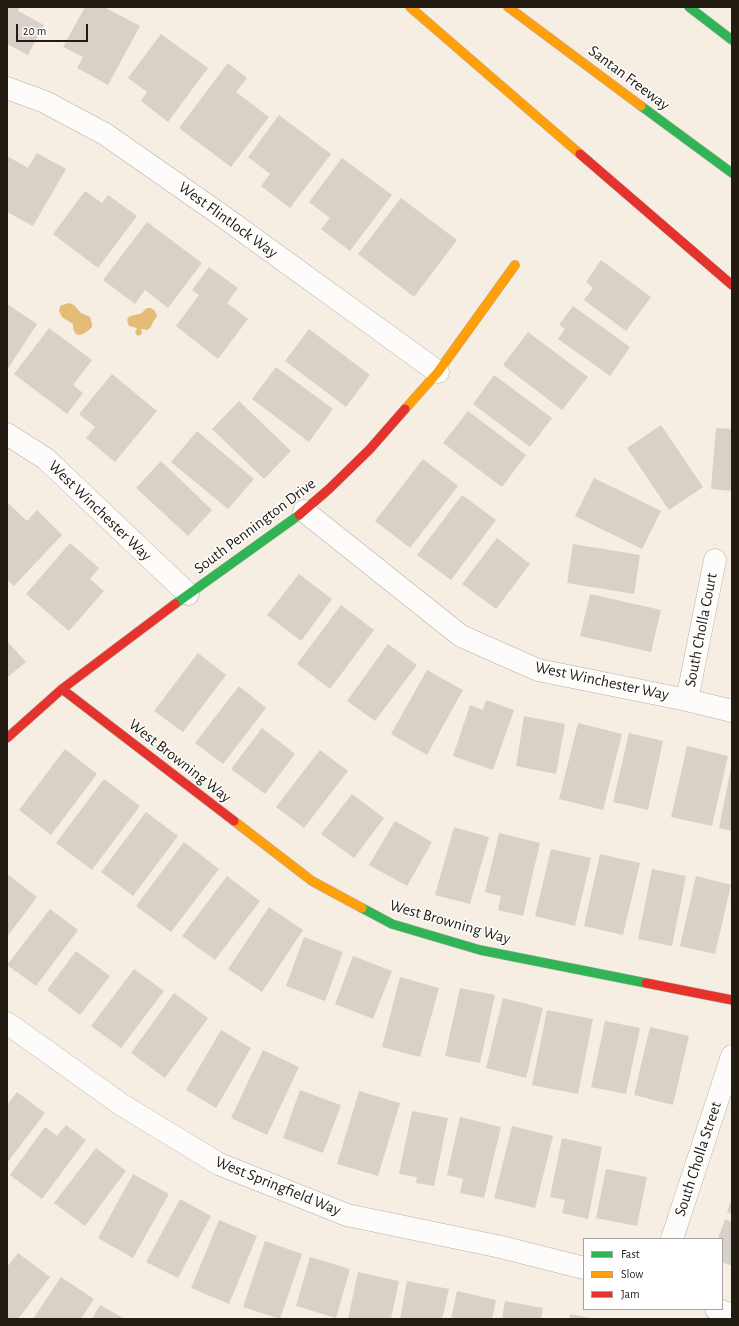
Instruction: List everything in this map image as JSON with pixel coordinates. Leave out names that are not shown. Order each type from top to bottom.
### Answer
[{"type":"main road","points":[[410,7],[732,285]]},
{"type":"main road","name":"Santan Freeway","points":[[508,7],[732,173]]},
{"type":"main road","points":[[689,7],[732,40]]},
{"type":"main road","name":"South Pennington Drive","points":[[7,738],[62,689],[188,594],[304,511],[370,449],[438,372],[515,265]]},
{"type":"main road","name":"West Browning Way","points":[[62,689],[312,881],[392,924],[480,950],[732,1000]]},
{"type":"street","name":"West Flintlock Way","points":[[7,88],[45,102],[105,134],[221,215],[438,372]]},
{"type":"street","name":"West Winchester Way","points":[[7,434],[46,459],[188,594]]},
{"type":"street","name":"West Winchester Way","points":[[304,511],[461,636],[538,670],[687,700],[732,711]]},
{"type":"street","name":"South Cholla Court","points":[[687,700],[715,560]]},
{"type":"street","name":"West Springfield Way","points":[[7,1023],[122,1105],[219,1164],[347,1215],[501,1247],[583,1268]]},
{"type":"street","name":"South Cholla Street","points":[[672,1238],[732,1056]]},
{"type":"street","points":[[719,1310],[732,1315]]},
{"type":"shaded area","points":[[69,303],[74,305],[81,313],[90,317],[92,327],[83,334],[76,334],[73,324],[62,317],[59,311],[60,306]]},
{"type":"shaded area","points":[[147,308],[151,308],[155,311],[157,316],[151,327],[147,330],[141,329],[142,334],[138,336],[135,333],[137,328],[129,326],[127,320],[129,317],[141,313]]},
{"type":"building","points":[[7,7],[20,7],[18,11],[44,25],[28,55],[7,44]]},
{"type":"building","points":[[85,7],[104,7],[140,26],[108,85],[77,68],[83,57],[63,47]]},
{"type":"building","points":[[161,34],[208,68],[168,122],[141,101],[147,92],[128,78]]},
{"type":"building","points":[[228,63],[247,78],[236,92],[269,117],[231,167],[179,128]]},
{"type":"building","points":[[279,115],[331,154],[290,208],[261,186],[270,174],[248,157]]},
{"type":"building","points":[[37,153],[66,169],[33,226],[7,212],[7,156],[28,168]]},
{"type":"building","points":[[342,158],[392,195],[350,251],[321,229],[330,218],[309,202]]},
{"type":"building","points":[[85,191],[102,203],[108,195],[137,216],[98,268],[53,234]]},
{"type":"building","points":[[401,198],[457,240],[414,297],[358,254]]},
{"type":"building","points":[[147,222],[202,263],[168,308],[145,290],[135,304],[103,280]]},
{"type":"building","points":[[601,260],[651,297],[626,331],[584,300],[593,288],[586,282]]},
{"type":"building","points":[[209,267],[238,288],[227,303],[248,319],[218,359],[176,326],[199,295],[192,290]]},
{"type":"building","points":[[7,304],[37,324],[7,370]]},
{"type":"building","points":[[573,306],[630,347],[610,376],[558,339],[565,329],[559,325]]},
{"type":"building","points":[[49,328],[92,360],[73,385],[83,393],[67,414],[14,374]]},
{"type":"building","points":[[309,329],[370,375],[346,407],[285,361]]},
{"type":"building","points":[[528,332],[588,377],[562,410],[503,365]]},
{"type":"building","points":[[276,367],[333,409],[309,442],[252,399]]},
{"type":"building","points":[[112,374],[157,411],[115,462],[86,438],[95,427],[79,414]]},
{"type":"building","points":[[494,375],[552,418],[530,447],[473,404]]},
{"type":"building","points":[[239,401],[291,451],[264,479],[212,429]]},
{"type":"building","points":[[468,411],[526,455],[502,487],[443,443]]},
{"type":"building","points":[[661,425],[703,487],[669,510],[627,448]]},
{"type":"building","points":[[716,428],[732,429],[732,491],[711,489]]},
{"type":"building","points":[[197,431],[254,479],[228,509],[171,462]]},
{"type":"building","points":[[423,459],[458,486],[410,548],[375,521]]},
{"type":"building","points":[[161,461],[212,510],[188,536],[136,488]]},
{"type":"building","points":[[594,478],[661,511],[642,549],[575,516]]},
{"type":"building","points":[[462,495],[496,520],[451,580],[417,555]]},
{"type":"building","points":[[7,502],[27,521],[37,510],[62,535],[14,586],[7,580]]},
{"type":"building","points":[[497,538],[530,564],[496,609],[462,584]]},
{"type":"building","points":[[70,543],[99,568],[90,579],[104,591],[69,631],[26,594]]},
{"type":"building","points":[[573,544],[640,555],[634,594],[567,583]]},
{"type":"building","points":[[299,574],[332,599],[301,641],[267,615]]},
{"type":"building","points":[[590,594],[661,610],[651,652],[580,636]]},
{"type":"building","points":[[341,605],[374,630],[330,689],[297,664]]},
{"type":"building","points":[[7,641],[26,662],[7,678]]},
{"type":"building","points":[[388,644],[417,665],[375,721],[347,701]]},
{"type":"building","points":[[198,653],[226,675],[183,732],[154,711]]},
{"type":"building","points":[[427,670],[463,690],[427,755],[391,734]]},
{"type":"building","points":[[239,686],[266,708],[223,764],[195,743]]},
{"type":"building","points":[[486,700],[514,710],[493,770],[453,756],[470,705],[483,710]]},
{"type":"building","points":[[524,716],[565,724],[556,774],[516,766]]},
{"type":"building","points":[[578,723],[622,734],[603,810],[559,799]]},
{"type":"building","points":[[262,728],[295,754],[265,794],[231,769]]},
{"type":"building","points":[[629,733],[663,741],[648,810],[613,802]]},
{"type":"building","points":[[687,746],[728,756],[712,826],[671,817]]},
{"type":"building","points":[[65,749],[97,774],[51,835],[19,810]]},
{"type":"building","points":[[320,750],[348,771],[304,828],[276,807]]},
{"type":"building","points":[[732,768],[732,831],[719,828]]},
{"type":"building","points":[[104,779],[140,806],[92,870],[56,843]]},
{"type":"building","points":[[352,794],[384,818],[354,858],[321,834]]},
{"type":"building","points":[[146,812],[178,836],[133,896],[101,872]]},
{"type":"building","points":[[395,821],[432,842],[407,886],[369,865]]},
{"type":"building","points":[[454,827],[489,837],[470,904],[435,895]]},
{"type":"building","points":[[499,833],[540,843],[523,916],[498,910],[501,896],[485,892]]},
{"type":"building","points":[[184,842],[219,869],[171,932],[136,906]]},
{"type":"building","points":[[551,849],[591,858],[575,926],[535,916]]},
{"type":"building","points":[[600,854],[640,863],[623,935],[584,926]]},
{"type":"building","points":[[652,869],[686,876],[672,946],[638,939]]},
{"type":"building","points":[[7,874],[37,897],[7,937]]},
{"type":"building","points":[[227,876],[260,901],[215,960],[182,936]]},
{"type":"building","points":[[696,876],[731,885],[715,954],[680,946]]},
{"type":"building","points":[[269,907],[303,930],[262,992],[228,969]]},
{"type":"building","points":[[50,909],[78,930],[36,986],[7,965]]},
{"type":"building","points":[[304,937],[343,952],[325,1001],[286,986]]},
{"type":"building","points":[[76,951],[110,976],[80,1015],[47,990]]},
{"type":"building","points":[[353,956],[392,971],[373,1019],[335,1004]]},
{"type":"building","points":[[134,969],[164,991],[121,1048],[91,1026]]},
{"type":"building","points":[[400,977],[439,988],[420,1057],[382,1047]]},
{"type":"building","points":[[460,988],[495,995],[480,1063],[445,1056]]},
{"type":"building","points":[[174,993],[208,1018],[165,1078],[131,1053]]},
{"type":"building","points":[[503,998],[543,1008],[526,1078],[486,1068]]},
{"type":"building","points":[[547,1010],[593,1019],[578,1094],[532,1085]]},
{"type":"building","points":[[605,1021],[640,1028],[626,1094],[591,1087]]},
{"type":"building","points":[[650,1027],[689,1036],[673,1105],[634,1095]]},
{"type":"building","points":[[221,1030],[251,1048],[216,1108],[186,1090]]},
{"type":"building","points":[[263,1050],[299,1067],[267,1135],[231,1118]]},
{"type":"building","points":[[300,1090],[341,1105],[323,1153],[283,1138]]},
{"type":"building","points":[[359,1091],[400,1103],[378,1176],[337,1164]]},
{"type":"building","points":[[17,1092],[45,1113],[7,1163],[7,1105]]},
{"type":"building","points":[[412,1111],[448,1118],[434,1186],[416,1183],[417,1177],[399,1174]]},
{"type":"building","points":[[460,1117],[501,1127],[484,1198],[460,1193],[463,1179],[447,1175]]},
{"type":"building","points":[[66,1125],[86,1140],[42,1199],[10,1175],[45,1127],[57,1136]]},
{"type":"building","points":[[512,1126],[553,1136],[535,1208],[494,1198]]},
{"type":"building","points":[[562,1138],[602,1147],[588,1219],[562,1213],[565,1200],[550,1197]]},
{"type":"building","points":[[96,1148],[126,1171],[85,1226],[54,1203]]},
{"type":"building","points":[[606,1169],[647,1177],[637,1226],[596,1218]]},
{"type":"building","points":[[133,1174],[169,1194],[133,1258],[98,1238]]},
{"type":"building","points":[[732,1198],[732,1214],[727,1212]]},
{"type":"building","points":[[180,1199],[211,1216],[178,1278],[146,1262]]},
{"type":"building","points":[[725,1219],[732,1222],[732,1266],[723,1262],[723,1238],[718,1238]]},
{"type":"building","points":[[219,1220],[257,1236],[229,1304],[191,1288]]},
{"type":"building","points":[[265,1241],[302,1254],[280,1319],[243,1307]]},
{"type":"building","points":[[18,1253],[50,1277],[18,1319],[7,1319],[7,1267]]},
{"type":"building","points":[[310,1257],[350,1269],[336,1318],[296,1306]]},
{"type":"building","points":[[358,1272],[399,1281],[391,1319],[348,1319]]},
{"type":"building","points":[[61,1277],[94,1299],[81,1319],[33,1319]]},
{"type":"building","points":[[407,1281],[449,1289],[442,1319],[400,1319]]},
{"type":"building","points":[[457,1291],[496,1300],[492,1319],[451,1319]]},
{"type":"building","points":[[505,1301],[543,1308],[541,1319],[502,1319]]},
{"type":"building","points":[[100,1305],[125,1319],[92,1319]]},
{"type":"building","points":[[570,1314],[590,1318],[590,1319],[569,1319]]},
{"type":"traffic: fast","points":[[689,7],[732,40]]},
{"type":"traffic: fast","points":[[641,106],[732,173]]},
{"type":"traffic: fast","points":[[175,604],[299,515]]},
{"type":"traffic: fast","points":[[362,908],[392,924],[480,950],[646,983]]},
{"type":"traffic: slow","points":[[410,7],[580,154]]},
{"type":"traffic: slow","points":[[508,7],[641,106]]},
{"type":"traffic: slow","points":[[405,409],[438,372],[515,265]]},
{"type":"traffic: slow","points":[[234,821],[312,881],[362,908]]},
{"type":"traffic: jam","points":[[580,154],[732,285]]},
{"type":"traffic: jam","points":[[299,515],[329,489],[370,449],[405,409]]},
{"type":"traffic: jam","points":[[7,738],[62,689],[175,604]]},
{"type":"traffic: jam","points":[[62,689],[234,821]]},
{"type":"traffic: jam","points":[[646,983],[732,1000]]}]
